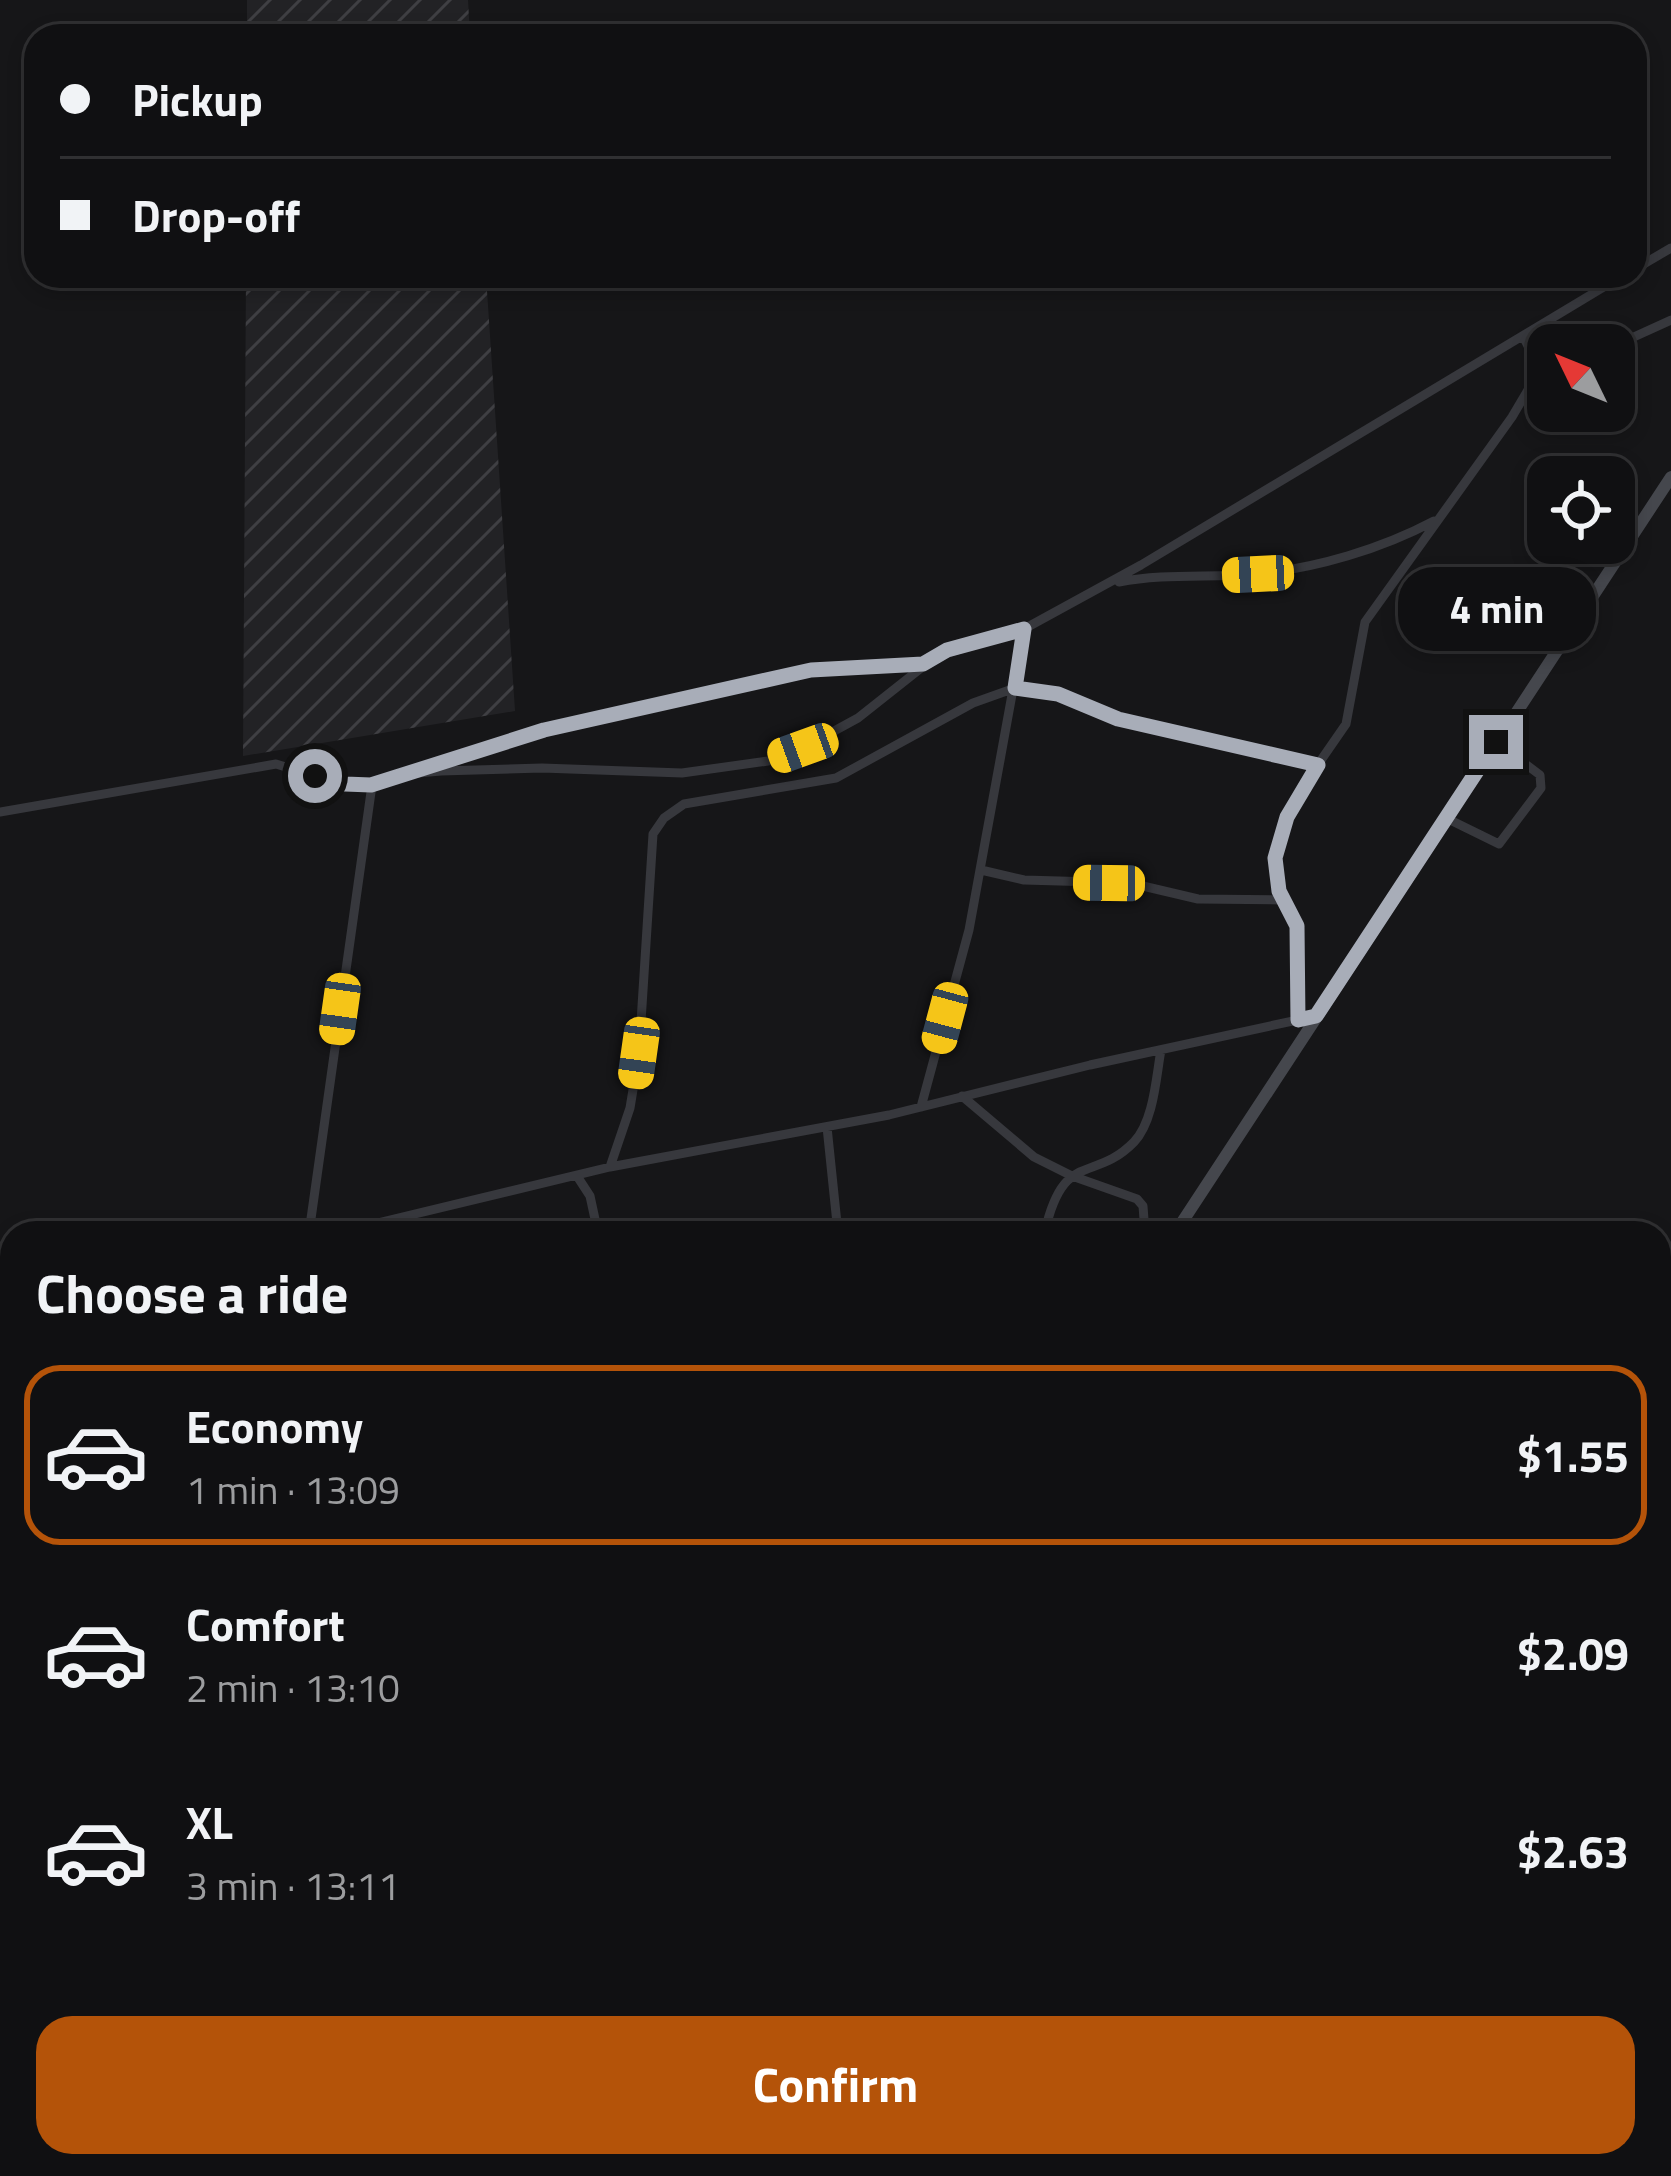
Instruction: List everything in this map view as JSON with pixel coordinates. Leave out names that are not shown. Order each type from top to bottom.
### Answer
[{"type":"street","points":[[406,774],[542,768],[682,773],[768,761],[803,748],[858,718],[947,650],[1024,629],[1104,586],[1602,288]]},
{"type":"street","points":[[1635,336],[1671,320]]},
{"type":"street","points":[[1523,336],[1527,344]]},
{"type":"street","points":[[1298,1020],[1297,926],[1275,870],[1287,817],[1346,724],[1365,622],[1492,448],[1527,391]]},
{"type":"street","points":[[1183,1221],[1671,477]]},
{"type":"street","points":[[1104,586],[1152,576],[1258,574],[1298,568],[1400,537],[1439,518]]},
{"type":"street","points":[[921,1107],[981,870],[1024,629]]},
{"type":"street","points":[[0,812],[276,764],[331,781],[371,785],[495,742],[725,688],[832,667],[923,664]]},
{"type":"street","points":[[610,1167],[630,1108],[639,1053],[652,844],[658,825],[694,800],[836,778],[973,704],[1015,688],[1058,694],[1118,719],[1318,765]]},
{"type":"street","points":[[1446,818],[1499,844],[1541,788],[1540,775],[1496,742]]},
{"type":"street","points":[[311,1221],[371,785]]},
{"type":"street","points":[[981,870],[1024,880],[1130,884],[1185,897],[1283,900]]},
{"type":"street","points":[[386,1221],[610,1167],[921,1107],[1316,1016]]},
{"type":"street","points":[[1048,1221],[1055,1194],[1072,1176],[1137,1139],[1150,1105],[1161,1050]]},
{"type":"street","points":[[962,1096],[1026,1152],[1072,1176],[1137,1199],[1144,1221]]},
{"type":"street","points":[[827,1127],[837,1221]]},
{"type":"street","points":[[578,1175],[590,1196],[595,1221]]},
{"type":"shaded area","points":[[247,0],[468,0],[469,24],[247,24]]},
{"type":"shaded area","points":[[246,288],[487,288],[515,711],[243,756]]},
{"type":"route","points":[[315,776],[371,785],[544,730],[811,670],[923,664],[947,650],[1024,629],[1015,688],[1058,694],[1118,719],[1318,765],[1287,817],[1275,858],[1279,891],[1297,926],[1298,1020],[1316,1016],[1496,742]]}]
